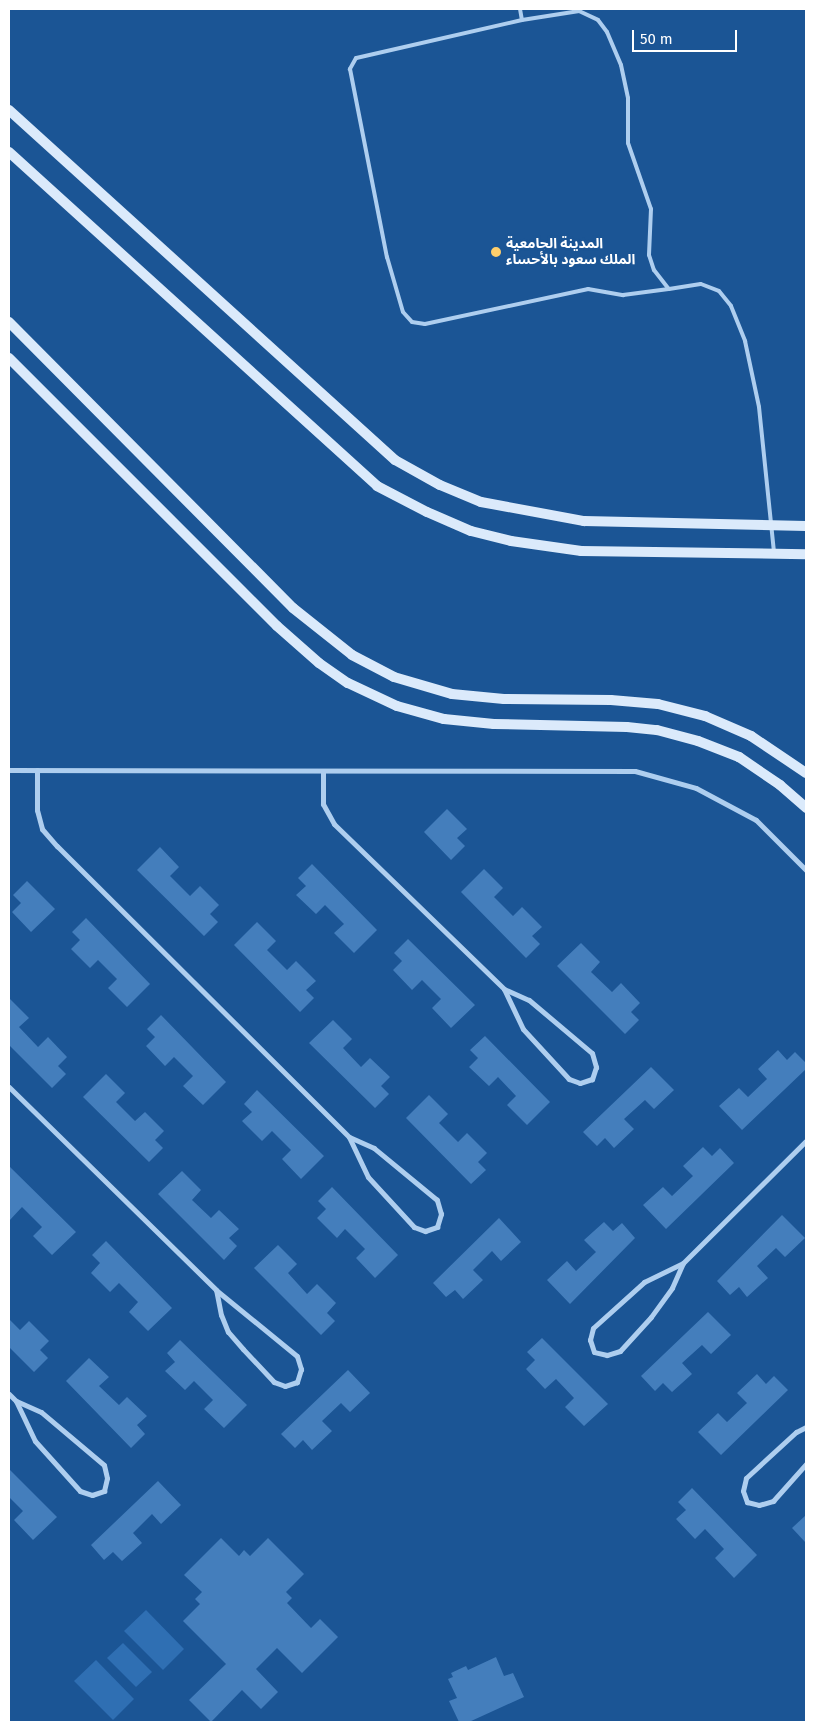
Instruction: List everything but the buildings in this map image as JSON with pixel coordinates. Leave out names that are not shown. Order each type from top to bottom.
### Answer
[{"type":"main road","points":[[9,110],[296,374],[402,464],[481,502],[517,511],[584,521],[806,526]]},
{"type":"main road","points":[[9,152],[377,486],[427,512],[471,531],[511,541],[581,551],[806,554]]},
{"type":"main road","points":[[9,322],[293,608],[352,655],[394,677],[452,694],[504,699],[611,700],[658,704],[706,716],[752,736],[806,773]]},
{"type":"main road","points":[[9,358],[277,626],[319,663],[348,683],[397,706],[444,719],[494,724],[627,727],[698,740],[739,758],[780,785],[806,808]]},
{"type":"street","points":[[9,770],[635,771],[696,788],[756,820],[806,870]]},
{"type":"street","points":[[37,770],[37,810],[42,829],[349,1137],[368,1177],[414,1227],[425,1231],[437,1227],[441,1214],[437,1200],[374,1148],[349,1137]]},
{"type":"street","points":[[323,771],[323,804],[334,824],[504,989],[523,1029],[569,1079],[580,1083],[592,1079],[596,1067],[592,1053],[530,1000],[504,989]]},
{"type":"street","points":[[9,1087],[216,1290],[297,1356],[301,1370],[297,1382],[285,1386],[274,1382],[242,1349],[228,1332],[221,1315],[216,1290]]},
{"type":"street","points":[[683,1263],[672,1288],[652,1317],[620,1351],[607,1355],[594,1352],[590,1340],[593,1328],[644,1282],[683,1263],[806,1141]]},
{"type":"street","points":[[9,1394],[16,1401],[35,1441],[80,1491],[92,1495],[104,1491],[108,1478],[104,1464],[41,1412],[16,1401]]},
{"type":"street","points":[[806,1427],[796,1432],[746,1478],[743,1491],[747,1502],[760,1505],[773,1501],[806,1464]]},
{"type":"lane","points":[[520,9],[522,20]]},
{"type":"lane","points":[[669,289],[654,270],[649,255],[651,209],[628,143],[628,98],[621,65],[607,32],[598,20],[580,11],[522,20],[356,58],[350,69],[387,257],[403,312],[412,322],[426,324],[588,289],[623,295],[669,289],[701,284],[718,290],[731,306],[745,341],[759,406],[773,525],[774,555]]},
{"type":"shaded area","points":[[146,1610],[184,1649],[163,1670],[124,1631]]},
{"type":"shaded area","points":[[123,1643],[152,1672],[136,1687],[107,1658]]},
{"type":"shaded area","points":[[96,1660],[134,1699],[113,1720],[74,1681]]},
{"type":"place","name":"المدينة الجامعية الملك سعود بالأحساء","points":[[496,252]]}]
